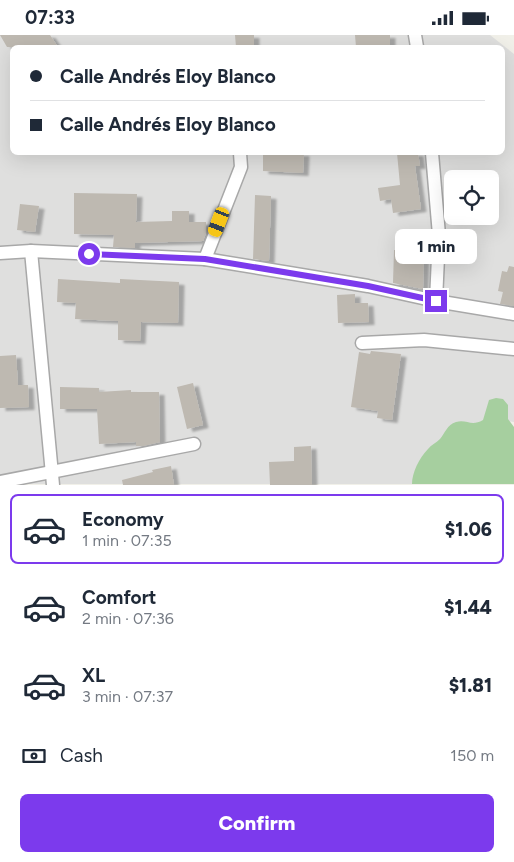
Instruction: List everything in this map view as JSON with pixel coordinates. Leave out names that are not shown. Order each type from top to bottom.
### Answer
[{"type":"street","points":[[205,259],[241,167],[240,155]]},
{"type":"street","points":[[432,155],[439,235],[436,301]]},
{"type":"street","points":[[31,251],[53,478]]},
{"type":"street","points":[[0,253],[31,251],[205,259],[368,286],[436,301],[514,314]]},
{"type":"street","points":[[362,343],[424,340],[514,349]]},
{"type":"street","points":[[0,482],[53,478],[194,444]]},
{"type":"shaded area","points":[[0,35],[490,35],[503,45],[10,45],[10,155],[505,155],[505,47],[514,54],[514,422],[491,419],[438,484],[0,484]]},
{"type":"green space","points":[[503,399],[508,405],[508,419],[514,427],[514,484],[412,484],[419,461],[429,448],[440,439],[448,427],[456,422],[475,423],[483,420],[489,400]]},
{"type":"building","points":[[0,35],[50,35],[57,45],[10,45],[10,47],[7,47]]},
{"type":"building","points":[[235,35],[254,35],[254,45],[236,45]]},
{"type":"building","points":[[355,35],[390,35],[390,45],[356,45]]},
{"type":"building","points":[[263,155],[304,155],[303,173],[263,171]]},
{"type":"building","points":[[397,155],[418,155],[420,166],[415,166],[421,209],[393,213],[391,199],[380,201],[378,188],[400,185]]},
{"type":"building","points":[[74,193],[137,194],[136,222],[172,221],[172,211],[189,211],[189,222],[206,222],[206,233],[203,241],[135,243],[135,248],[113,247],[114,235],[74,234]]},
{"type":"building","points":[[255,195],[271,196],[269,261],[253,259]]},
{"type":"building","points":[[20,204],[39,206],[35,232],[17,230]]},
{"type":"building","points":[[394,250],[424,251],[423,289],[393,283]]},
{"type":"building","points":[[509,266],[514,267],[514,306],[500,304],[503,292],[498,291],[502,271],[507,272]]},
{"type":"building","points":[[58,279],[120,283],[120,279],[179,282],[178,323],[141,322],[140,341],[118,340],[118,321],[75,319],[76,303],[57,302]]},
{"type":"building","points":[[355,294],[355,303],[368,303],[369,322],[338,323],[337,295]]},
{"type":"building","points":[[371,351],[401,354],[392,420],[377,418],[378,411],[351,407],[359,352],[370,354]]},
{"type":"building","points":[[16,355],[18,385],[28,385],[29,407],[0,408],[0,356]]},
{"type":"building","points":[[193,383],[203,425],[187,429],[177,387]]},
{"type":"building","points":[[60,387],[99,388],[99,392],[131,390],[131,392],[159,392],[160,442],[143,446],[136,446],[136,442],[99,444],[97,409],[60,409]]},
{"type":"building","points":[[311,446],[312,485],[270,485],[269,462],[294,461],[294,447]]},
{"type":"building","points":[[171,466],[174,485],[123,485],[122,480]]},
{"type":"route","points":[[89,254],[205,259],[368,286],[436,301]]}]
